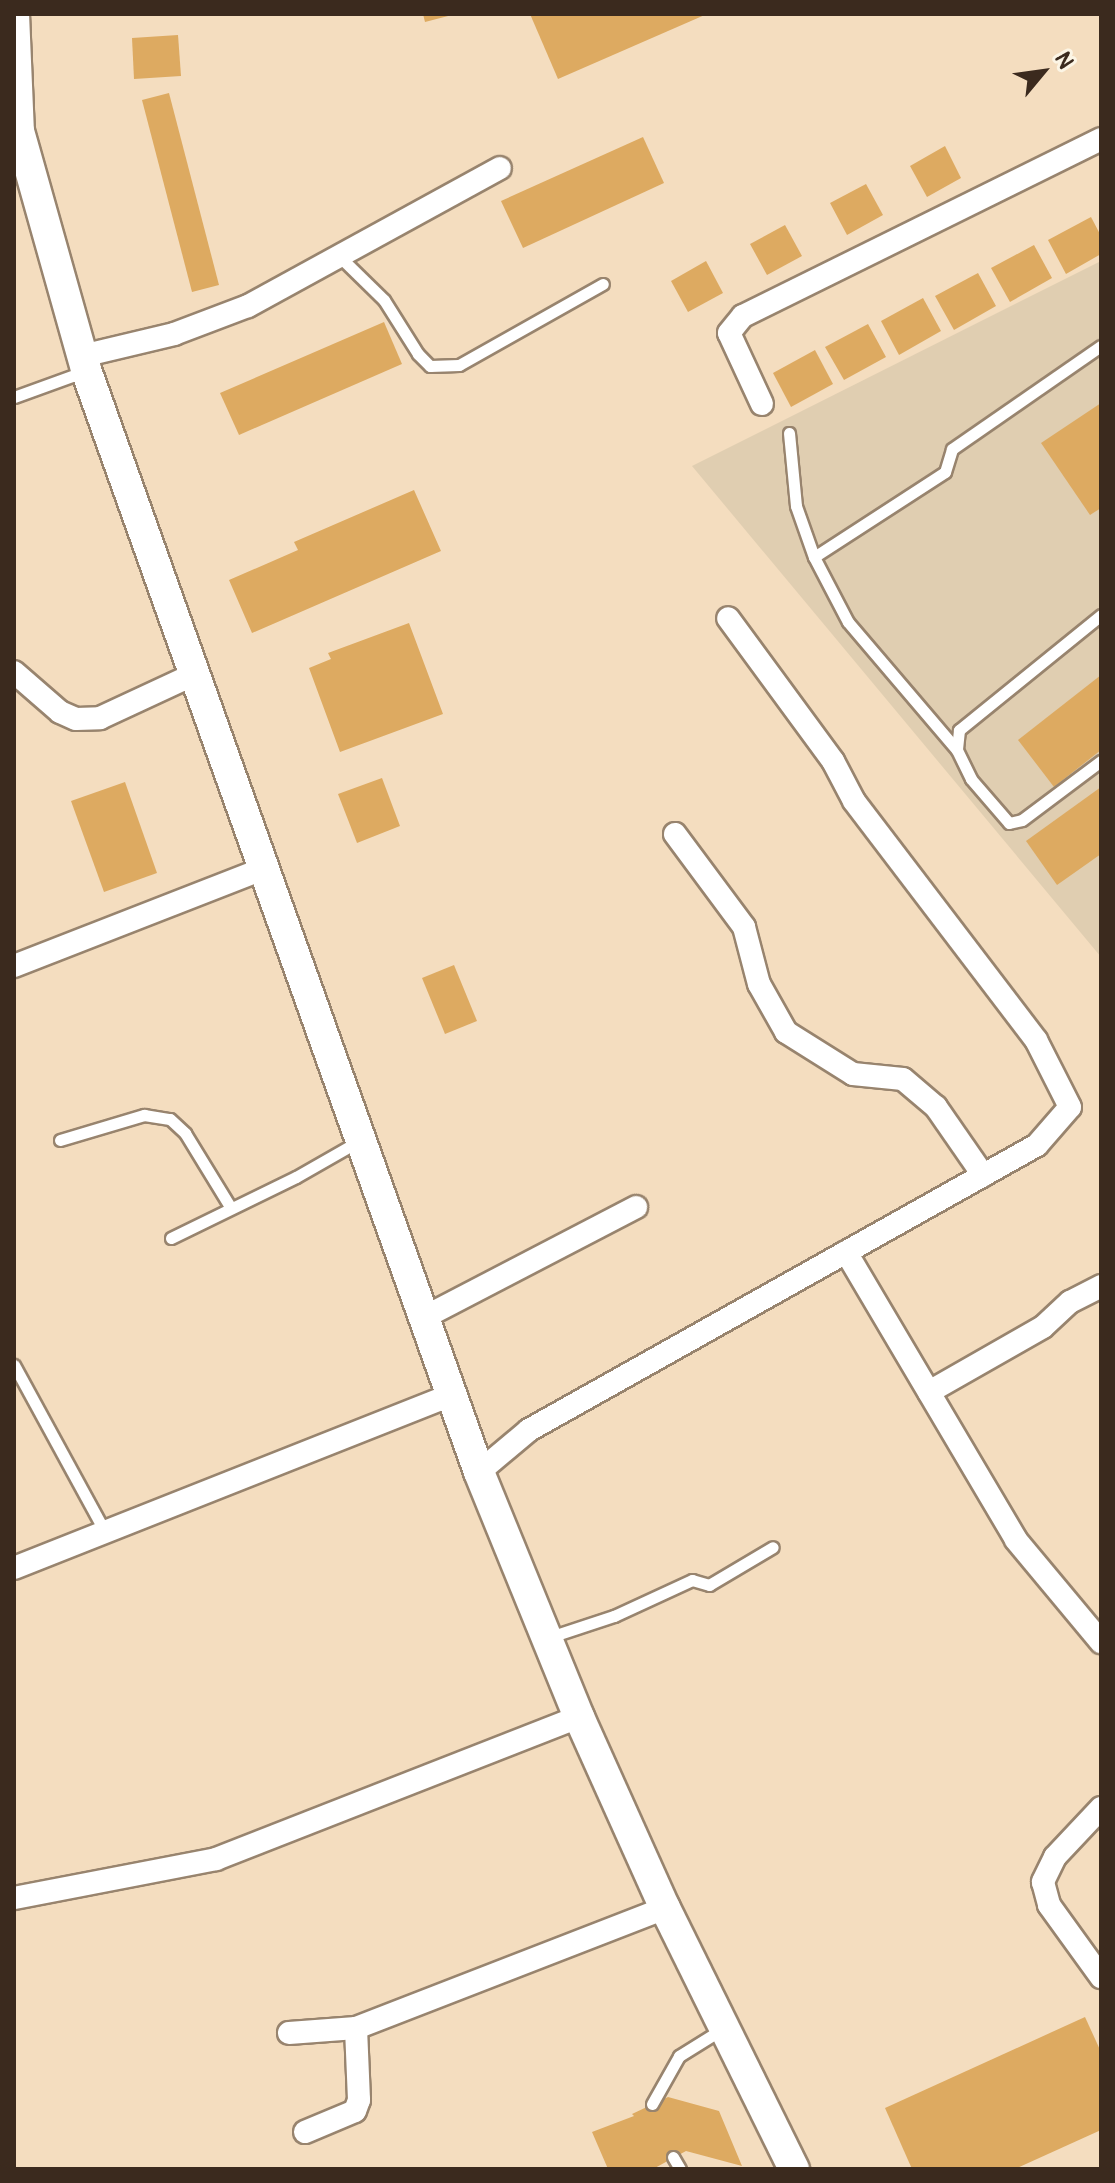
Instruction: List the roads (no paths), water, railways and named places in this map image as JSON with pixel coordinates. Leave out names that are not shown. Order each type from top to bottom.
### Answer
[{"type":"main road","points":[[14,14],[17,132],[84,363],[479,1472],[579,1717],[665,1908],[794,2169]]},
{"type":"street","points":[[762,404],[729,333],[743,316],[1101,139]]},
{"type":"street","points":[[84,363],[248,306],[337,254],[500,168]]},
{"type":"street","points":[[479,1472],[529,1430],[1037,1145],[1070,1107],[1036,1040],[854,801],[833,761],[728,618]]},
{"type":"street","points":[[14,672],[60,712],[76,719],[100,718],[195,674]]},
{"type":"street","points":[[675,834],[744,927],[759,984],[786,1032],[853,1074],[903,1079],[936,1107],[983,1175]]},
{"type":"street","points":[[14,966],[265,868]]},
{"type":"street","points":[[425,1317],[636,1207]]},
{"type":"street","points":[[846,1252],[1016,1540],[1101,1642]]},
{"type":"street","points":[[929,1392],[1043,1327],[1070,1302],[1101,1286]]},
{"type":"street","points":[[14,1568],[453,1394]]},
{"type":"street","points":[[14,1898],[216,1859],[579,1717]]},
{"type":"street","points":[[1097,1961],[1049,1905],[1043,1882],[1055,1857],[1101,1808]]},
{"type":"street","points":[[289,2033],[356,2028],[665,1908]]},
{"type":"street","points":[[305,2132],[355,2111],[359,2100],[356,2028]]},
{"type":"lane","points":[[337,254],[384,300],[418,354],[430,366],[459,365],[603,284]]},
{"type":"lane","points":[[814,557],[945,472],[952,449],[1101,346]]},
{"type":"lane","points":[[14,397],[84,363]]},
{"type":"lane","points":[[789,433],[796,506],[814,557],[848,622],[957,750],[971,779],[1009,823],[1022,820],[1101,761]]},
{"type":"lane","points":[[957,750],[959,730],[1101,615]]},
{"type":"lane","points":[[60,1140],[144,1115],[170,1119],[185,1133],[231,1208]]},
{"type":"lane","points":[[171,1238],[362,1139]]},
{"type":"lane","points":[[14,1365],[104,1530]]},
{"type":"lane","points":[[547,1638],[614,1616],[692,1580],[709,1585],[773,1547]]},
{"type":"lane","points":[[652,2104],[679,2056],[724,2027]]},
{"type":"lane","points":[[673,2157],[680,2169]]}]
